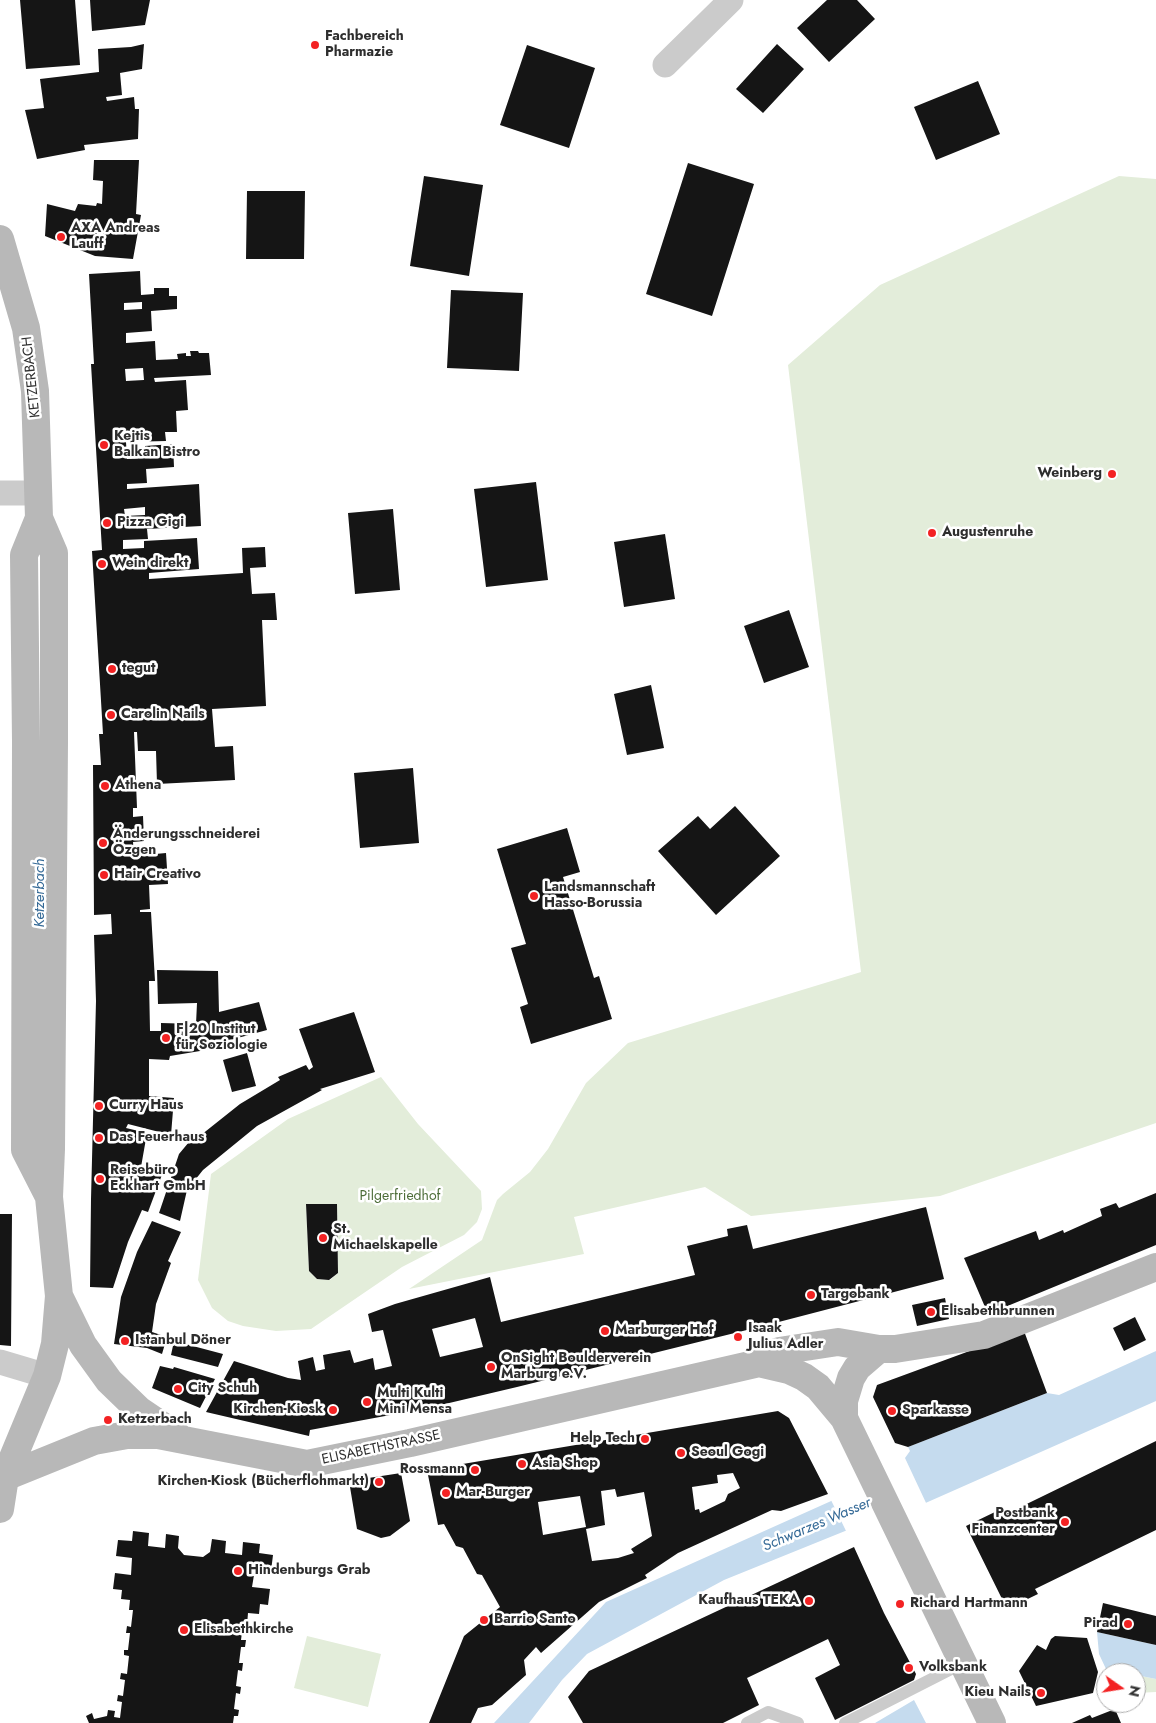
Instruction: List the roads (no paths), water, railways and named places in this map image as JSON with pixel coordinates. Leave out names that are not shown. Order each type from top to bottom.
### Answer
[{"type":"main road","name":"KETZERBACH","points":[[0,239],[26,328],[35,391],[38,505],[54,553],[49,1197],[59,1296],[55,1344],[47,1376],[3,1478],[0,1509]]},
{"type":"main road","points":[[759,1363],[779,1351],[838,1342],[879,1349],[916,1347],[984,1335],[1156,1267]]},
{"type":"main road","points":[[59,1296],[83,1345],[109,1381],[139,1410],[186,1441]]},
{"type":"main road","points":[[844,1418],[844,1401],[851,1378],[857,1368],[879,1349]]},
{"type":"main road","points":[[759,1363],[789,1370],[804,1377],[818,1388],[844,1418],[992,1723]]},
{"type":"main road","name":"ELISABETHSTRASSE","points":[[3,1478],[63,1453],[106,1438],[127,1435],[158,1435],[307,1464],[410,1443],[759,1363]]},
{"type":"street","points":[[665,65],[731,0]]},
{"type":"street","points":[[0,493],[38,505]]},
{"type":"street","points":[[0,1362],[47,1376]]},
{"type":"lane","points":[[845,1723],[963,1663]]},
{"type":"lane","points":[[746,1723],[768,1712],[798,1723]]},
{"type":"water","name":"Schwarzes Wasser","points":[[1156,1351],[1156,1401],[921,1505],[855,1527],[724,1580],[587,1654],[562,1680],[529,1723],[494,1723],[606,1602],[849,1493],[908,1447],[1047,1393],[1059,1395]]},
{"type":"water","points":[[1097,1632],[1156,1645],[1156,1679],[1146,1677],[1146,1663],[1103,1663],[1099,1654]]},
{"type":"water","points":[[914,1700],[926,1723],[875,1723]]},
{"type":"place","name":"Fachbereich Pharmazie","points":[[315,45]]},
{"type":"place","name":"AXA Andreas Lauff","points":[[61,237]]},
{"type":"place","name":"Kejtis Balkan Bistro","points":[[104,445]]},
{"type":"place","name":"Weinberg","points":[[1112,474]]},
{"type":"place","name":"Pizza Gigi","points":[[107,523]]},
{"type":"place","name":"Augustenruhe","points":[[932,533]]},
{"type":"place","name":"Wein direkt","points":[[102,564]]},
{"type":"place","name":"tegut","points":[[112,669]]},
{"type":"place","name":"Carolin Nails","points":[[111,715]]},
{"type":"place","name":"Athena","points":[[105,786]]},
{"type":"place","name":"Änderungsschneiderei Özgen","points":[[103,843]]},
{"type":"place","name":"Hair Creativo","points":[[104,875]]},
{"type":"place","name":"Landsmannschaft Hasso-Borussia","points":[[534,896]]},
{"type":"place","name":"F|20 Institut für Soziologie","points":[[166,1038]]},
{"type":"place","name":"Curry Haus","points":[[99,1106]]},
{"type":"place","name":"Das Feuerhaus","points":[[99,1138]]},
{"type":"place","name":"Reisebüro Eckhart GmbH","points":[[100,1179]]},
{"type":"place","name":"St. Michaelskapelle","points":[[323,1238]]},
{"type":"place","name":"Targobank","points":[[811,1295]]},
{"type":"place","name":"Elisabethbrunnen","points":[[931,1312]]},
{"type":"place","name":"Marburger Hof","points":[[605,1331]]},
{"type":"place","name":"Isaak Julius Adler","points":[[738,1337]]},
{"type":"place","name":"Istanbul Döner","points":[[125,1341]]},
{"type":"place","name":"OnSight Boulderverein Marburg e.V.","points":[[491,1367]]},
{"type":"place","name":"City Schuh","points":[[178,1389]]},
{"type":"place","name":"Multi Kulti Mini Mensa","points":[[367,1402]]},
{"type":"place","name":"Kirchen-Kiosk","points":[[333,1410]]},
{"type":"place","name":"Sparkasse","points":[[892,1411]]},
{"type":"place","name":"Ketzerbach","points":[[108,1420]]},
{"type":"place","name":"Help Tech","points":[[645,1439]]},
{"type":"place","name":"Seoul Gogi","points":[[681,1453]]},
{"type":"place","name":"Asia Shop","points":[[522,1464]]},
{"type":"place","name":"Rossmann","points":[[475,1470]]},
{"type":"place","name":"Kirchen-Kiosk (Bücherflohmarkt)","points":[[379,1482]]},
{"type":"place","name":"Mar-Burger","points":[[446,1493]]},
{"type":"place","name":"Postbank Finanzcenter","points":[[1065,1522]]},
{"type":"place","name":"Hindenburgs Grab","points":[[238,1571]]},
{"type":"place","name":"Kaufhaus TEKA","points":[[809,1601]]},
{"type":"place","name":"Richard Hartmann","points":[[900,1604]]},
{"type":"place","name":"Barrio Santo","points":[[484,1620]]},
{"type":"place","name":"Pirad","points":[[1128,1624]]},
{"type":"place","name":"Elisabethkirche","points":[[184,1630]]},
{"type":"place","name":"Volksbank","points":[[909,1668]]},
{"type":"place","name":"Kieu Nails","points":[[1041,1693]]},
{"type":"park label","name":"Pilgerfriedhof","points":[[400,1197]]}]
